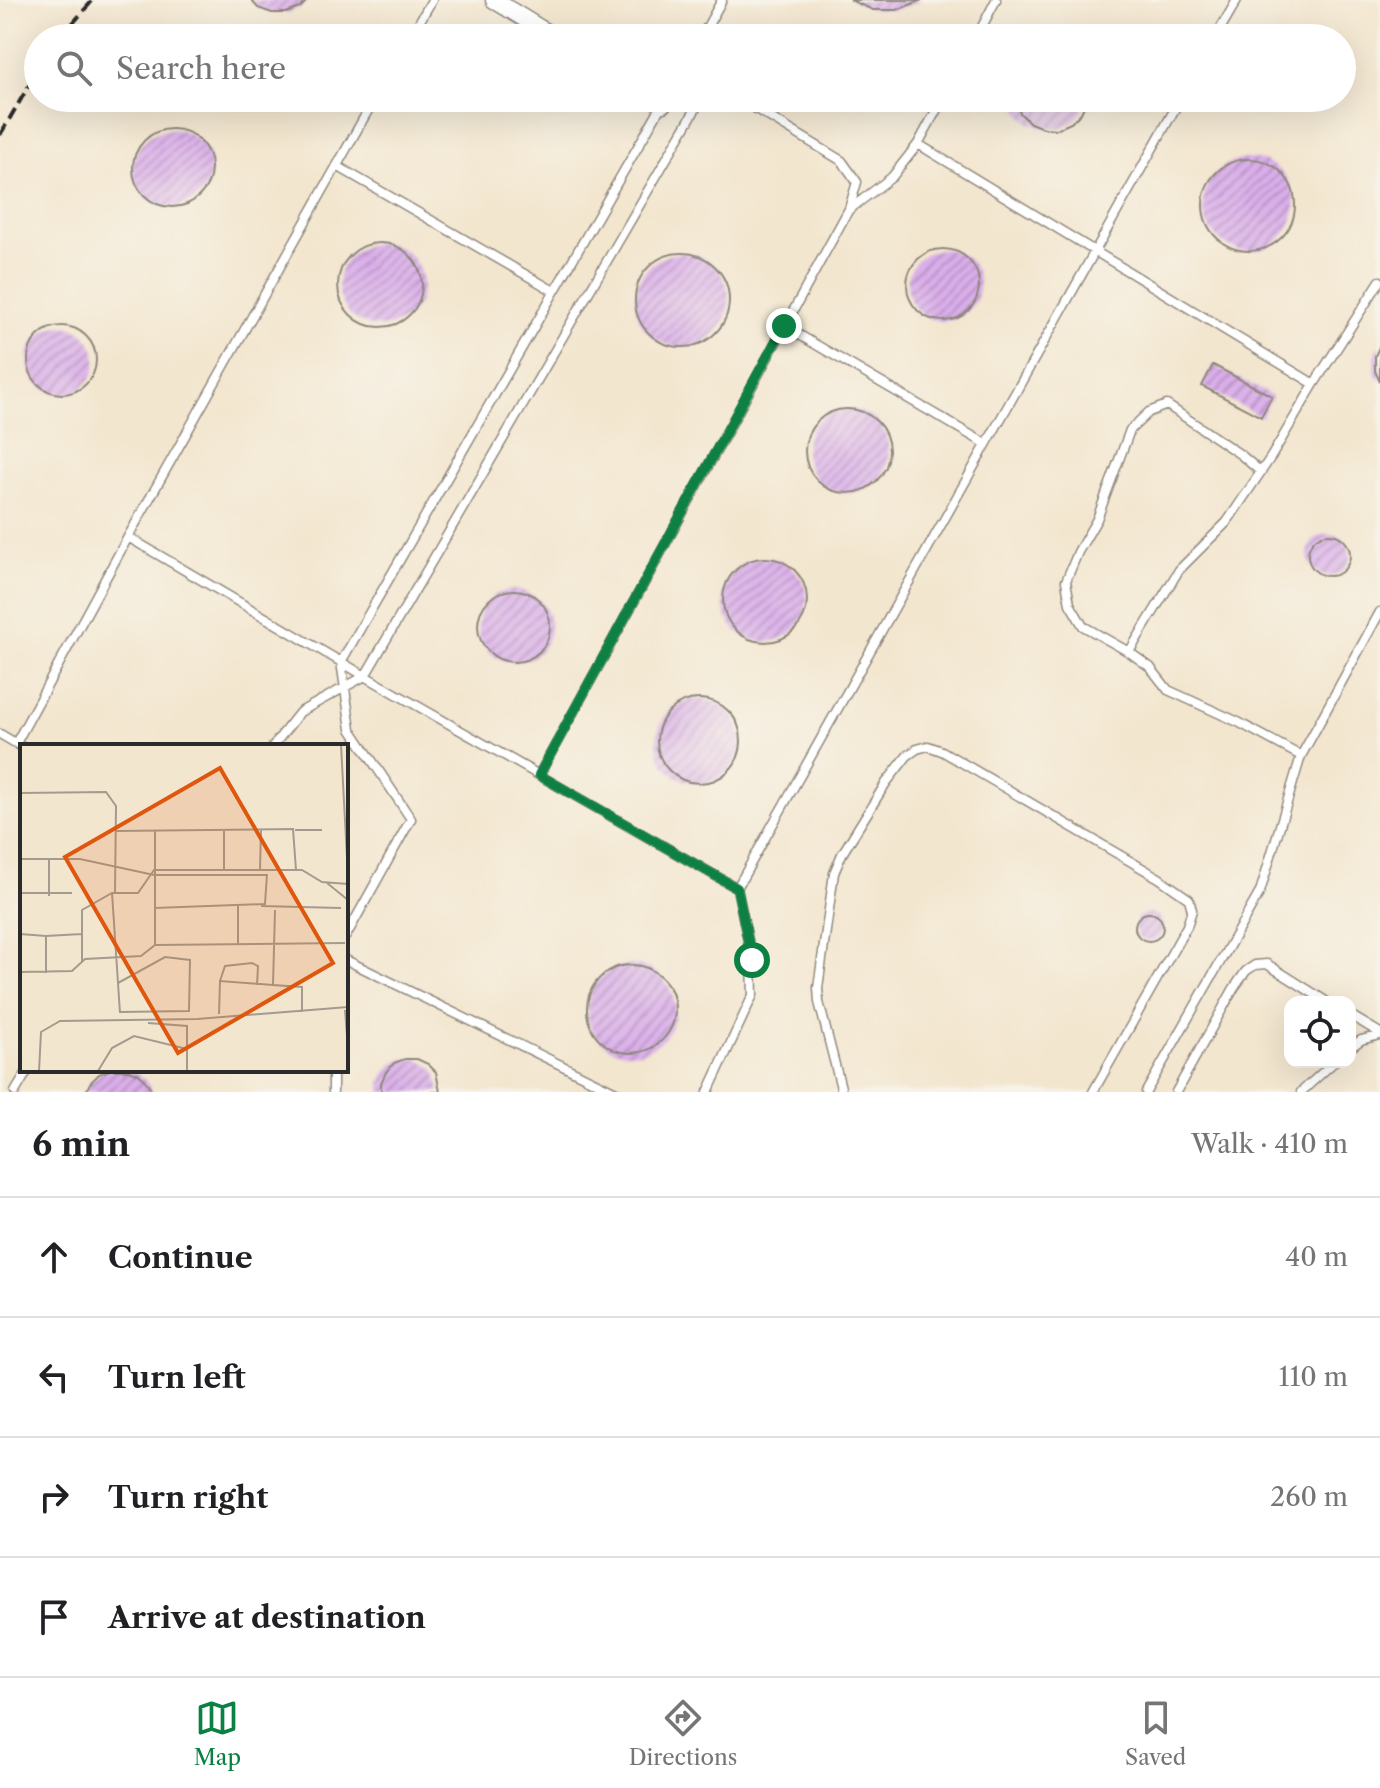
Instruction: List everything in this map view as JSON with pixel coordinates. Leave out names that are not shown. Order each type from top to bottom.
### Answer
[{"type":"street","points":[[494,0],[533,24]]},
{"type":"lane","points":[[418,24],[432,0]]},
{"type":"lane","points":[[709,24],[722,0]]},
{"type":"lane","points":[[983,24],[996,0]]},
{"type":"lane","points":[[1223,24],[1237,0]]},
{"type":"lane","points":[[0,734],[19,745],[128,537],[367,112]]},
{"type":"lane","points":[[348,932],[411,819],[351,729],[341,662],[654,112]]},
{"type":"lane","points":[[275,744],[300,712],[365,676],[694,112]]},
{"type":"lane","points":[[539,775],[849,209],[857,182],[842,161],[761,112]]},
{"type":"lane","points":[[849,209],[892,177],[918,144],[935,112]]},
{"type":"lane","points":[[708,1092],[753,995],[752,960],[737,888],[1173,112]]},
{"type":"lane","points":[[918,144],[1314,384]]},
{"type":"lane","points":[[337,166],[554,291]]},
{"type":"lane","points":[[1129,652],[1179,570],[1227,522],[1261,472],[1380,281]]},
{"type":"lane","points":[[784,326],[986,444]]},
{"type":"lane","points":[[1261,472],[1167,405],[1149,412],[1130,430],[1097,519],[1066,581],[1070,604],[1083,626],[1150,667],[1168,690],[1238,722],[1301,756]]},
{"type":"lane","points":[[128,537],[737,888]]},
{"type":"lane","points":[[1146,1092],[1260,892],[1301,756],[1380,612]]},
{"type":"lane","points":[[842,1092],[818,988],[834,873],[842,854],[886,783],[907,756],[928,746],[942,751],[1159,878],[1189,899],[1192,910],[1187,926],[1093,1092]]},
{"type":"lane","points":[[348,961],[616,1092]]},
{"type":"lane","points":[[1176,1092],[1246,971],[1255,965],[1267,964],[1318,996]]},
{"type":"lane","points":[[1356,1019],[1380,1034]]},
{"type":"lane","points":[[1356,1044],[1380,1034]]},
{"type":"lane","points":[[1301,1092],[1327,1068]]},
{"type":"lane","points":[[15,1092],[27,1072]]},
{"type":"building","points":[[251,0],[308,0],[300,8],[286,13],[272,13],[258,8]]},
{"type":"building","points":[[850,0],[922,0],[897,10],[873,10]]},
{"type":"building","points":[[1081,112],[1071,123],[1057,129],[1030,123],[1020,113]]},
{"type":"building","points":[[164,129],[180,129],[194,135],[205,146],[211,168],[205,190],[194,201],[180,207],[164,207],[150,201],[139,190],[133,176],[133,160],[139,146],[150,135]]},
{"type":"building","points":[[1249,159],[1267,163],[1282,172],[1291,187],[1295,205],[1291,223],[1282,238],[1267,247],[1249,251],[1231,247],[1216,238],[1207,223],[1203,205],[1207,187],[1216,172],[1231,163]]},
{"type":"building","points":[[380,243],[396,246],[410,255],[419,269],[422,285],[419,301],[410,315],[396,324],[380,327],[364,324],[350,315],[341,301],[338,285],[341,269],[350,255],[364,246]]},
{"type":"building","points":[[943,249],[963,255],[973,265],[979,285],[973,305],[963,315],[943,321],[923,315],[913,305],[907,285],[913,265],[923,255]]},
{"type":"building","points":[[673,253],[691,253],[716,266],[726,282],[729,300],[726,318],[716,334],[691,347],[673,347],[648,334],[635,309],[635,291],[648,266]]},
{"type":"building","points":[[62,326],[86,336],[96,360],[86,384],[62,394],[38,384],[28,360],[38,336]]},
{"type":"building","points":[[1380,345],[1380,382],[1375,371],[1375,356]]},
{"type":"building","points":[[1213,365],[1272,396],[1261,417],[1202,386]]},
{"type":"building","points":[[847,409],[863,412],[877,421],[886,435],[889,451],[886,467],[877,481],[863,490],[847,493],[831,490],[817,481],[808,467],[805,451],[808,435],[817,421],[831,412]]},
{"type":"building","points":[[1329,534],[1344,540],[1350,555],[1344,570],[1329,576],[1314,570],[1308,555],[1314,540]]},
{"type":"building","points":[[765,558],[781,561],[795,570],[804,584],[807,600],[804,616],[795,630],[781,639],[765,642],[749,639],[735,630],[726,616],[723,600],[726,584],[735,570],[749,561]]},
{"type":"building","points":[[514,590],[534,596],[544,606],[550,626],[544,646],[534,656],[514,662],[494,656],[484,646],[478,626],[484,606],[494,596]]},
{"type":"building","points":[[699,699],[715,702],[729,711],[738,725],[741,741],[738,757],[729,771],[715,780],[699,783],[683,780],[669,771],[660,757],[657,741],[660,725],[669,711],[683,702]]},
{"type":"building","points":[[1149,913],[1159,917],[1163,927],[1159,937],[1149,941],[1139,937],[1135,927],[1139,917]]},
{"type":"building","points":[[631,965],[656,972],[668,984],[675,1009],[668,1034],[656,1046],[631,1053],[606,1046],[594,1034],[587,1009],[594,984],[606,972]]},
{"type":"building","points":[[417,1059],[428,1064],[436,1072],[440,1092],[381,1092],[386,1072],[394,1063]]},
{"type":"building","points":[[134,1072],[152,1092],[86,1092],[99,1074]]},
{"type":"railway","points":[[72,24],[93,0]]},
{"type":"railway","points":[[0,135],[24,94]]},
{"type":"route","points":[[752,960],[737,888],[539,775],[784,326]]}]
